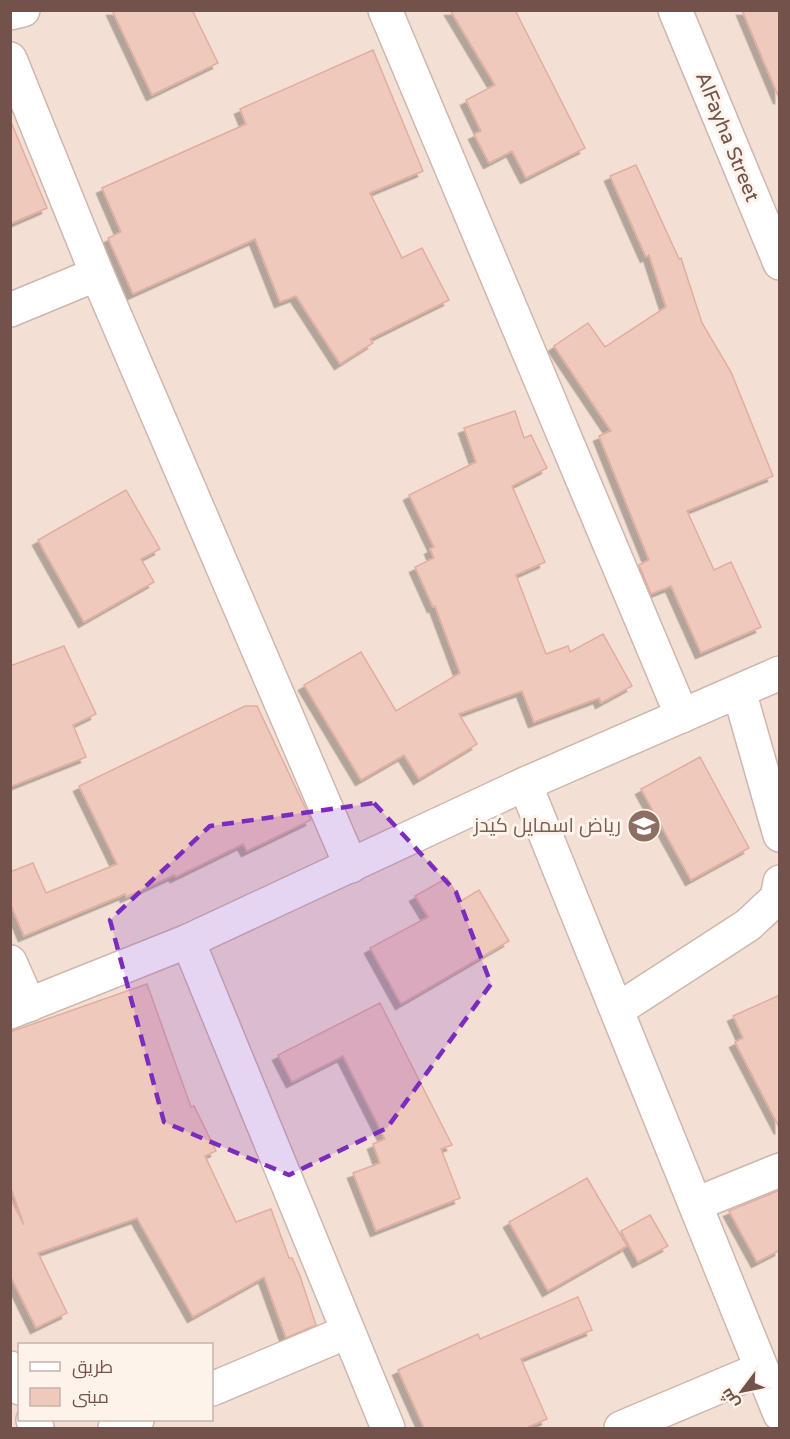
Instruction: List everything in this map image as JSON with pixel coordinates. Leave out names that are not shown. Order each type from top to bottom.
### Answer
[{"type":"street","points":[[10,13],[23,10]]},
{"type":"street","points":[[385,10],[682,716]]},
{"type":"street","name":"AlFayha Street","points":[[675,10],[780,263]]},
{"type":"street","points":[[10,59],[97,274],[351,866]]},
{"type":"street","points":[[10,310],[97,274]]},
{"type":"street","points":[[10,962],[20,1008],[188,941],[525,784],[780,673]]},
{"type":"street","points":[[739,691],[780,835]]},
{"type":"street","points":[[525,784],[780,1414]]},
{"type":"street","points":[[617,1010],[748,925],[777,898],[780,882]]},
{"type":"street","points":[[188,941],[388,1428]]},
{"type":"street","points":[[696,1204],[780,1170]]},
{"type":"street","points":[[213,1389],[347,1332]]},
{"type":"street","points":[[10,1368],[18,1384]]},
{"type":"street","points":[[621,1428],[761,1369]]},
{"type":"street","points":[[116,1428],[132,1421]]},
{"type":"highlighted area","points":[[374,803],[456,892],[491,984],[387,1128],[289,1175],[164,1122],[110,920],[210,826]]},
{"type":"shaded area","points":[[10,11],[779,11],[779,1428],[11,1428]]},
{"type":"building","points":[[112,10],[192,10],[218,63],[152,95]]},
{"type":"building","points":[[450,10],[515,10],[585,148],[526,178],[512,151],[489,163],[474,134],[481,131],[466,100],[495,85]]},
{"type":"building","points":[[742,10],[780,10],[780,98],[779,98]]},
{"type":"building","points":[[373,50],[423,171],[370,193],[402,258],[422,248],[449,300],[370,339],[373,343],[340,364],[296,296],[280,302],[255,239],[133,294],[108,238],[121,232],[102,188],[246,124],[240,109]]},
{"type":"building","points":[[11,122],[47,208],[10,224]]},
{"type":"building","points":[[636,165],[679,259],[681,258],[702,323],[731,372],[773,476],[687,511],[714,570],[731,562],[761,627],[701,653],[671,586],[651,594],[639,565],[649,560],[599,436],[611,431],[554,346],[588,323],[605,347],[666,307],[649,255],[646,257],[610,176]]},
{"type":"building","points":[[515,411],[524,438],[531,435],[547,468],[512,486],[545,562],[516,575],[546,654],[568,646],[570,652],[603,634],[632,686],[601,703],[599,698],[534,722],[522,691],[459,714],[477,744],[419,779],[404,755],[361,780],[304,685],[361,652],[396,711],[460,673],[435,606],[433,607],[415,567],[434,558],[430,549],[434,547],[409,495],[476,462],[464,428]]},
{"type":"building","points":[[126,490],[160,549],[141,559],[154,582],[84,622],[38,540]]},
{"type":"building","points":[[64,646],[96,714],[73,725],[86,757],[10,787],[10,666]]},
{"type":"building","points":[[245,706],[257,706],[311,820],[247,851],[243,844],[176,877],[174,875],[126,897],[125,894],[24,936],[10,903],[10,872],[33,863],[46,893],[117,864],[79,786]]},
{"type":"building","points":[[700,757],[749,848],[691,880],[641,789]]},
{"type":"building","points":[[447,878],[461,901],[479,890],[509,941],[401,1004],[370,948],[428,917],[415,896]]},
{"type":"building","points":[[147,984],[191,1107],[194,1106],[216,1151],[205,1156],[236,1222],[271,1209],[289,1258],[292,1258],[300,1276],[316,1325],[286,1338],[264,1277],[193,1317],[137,1218],[38,1253],[67,1313],[36,1328],[10,1275],[10,1198],[24,1225],[10,1185],[10,1032]]},
{"type":"building","points":[[780,995],[780,1129],[735,1042],[743,1038],[733,1016]]},
{"type":"building","points":[[380,1003],[452,1145],[441,1149],[460,1198],[376,1231],[353,1173],[380,1163],[373,1144],[385,1139],[343,1056],[292,1082],[278,1055]]},
{"type":"building","points":[[587,1178],[627,1246],[548,1291],[509,1222]]},
{"type":"building","points":[[780,1190],[780,1250],[757,1262],[729,1211]]},
{"type":"building","points":[[650,1215],[668,1246],[638,1262],[621,1231]]},
{"type":"building","points":[[578,1297],[592,1330],[521,1359],[547,1419],[526,1428],[424,1428],[398,1370],[478,1334],[480,1339]]},
{"type":"place","name":"رياض اسمايل كيدز","points":[[644,826]]}]
